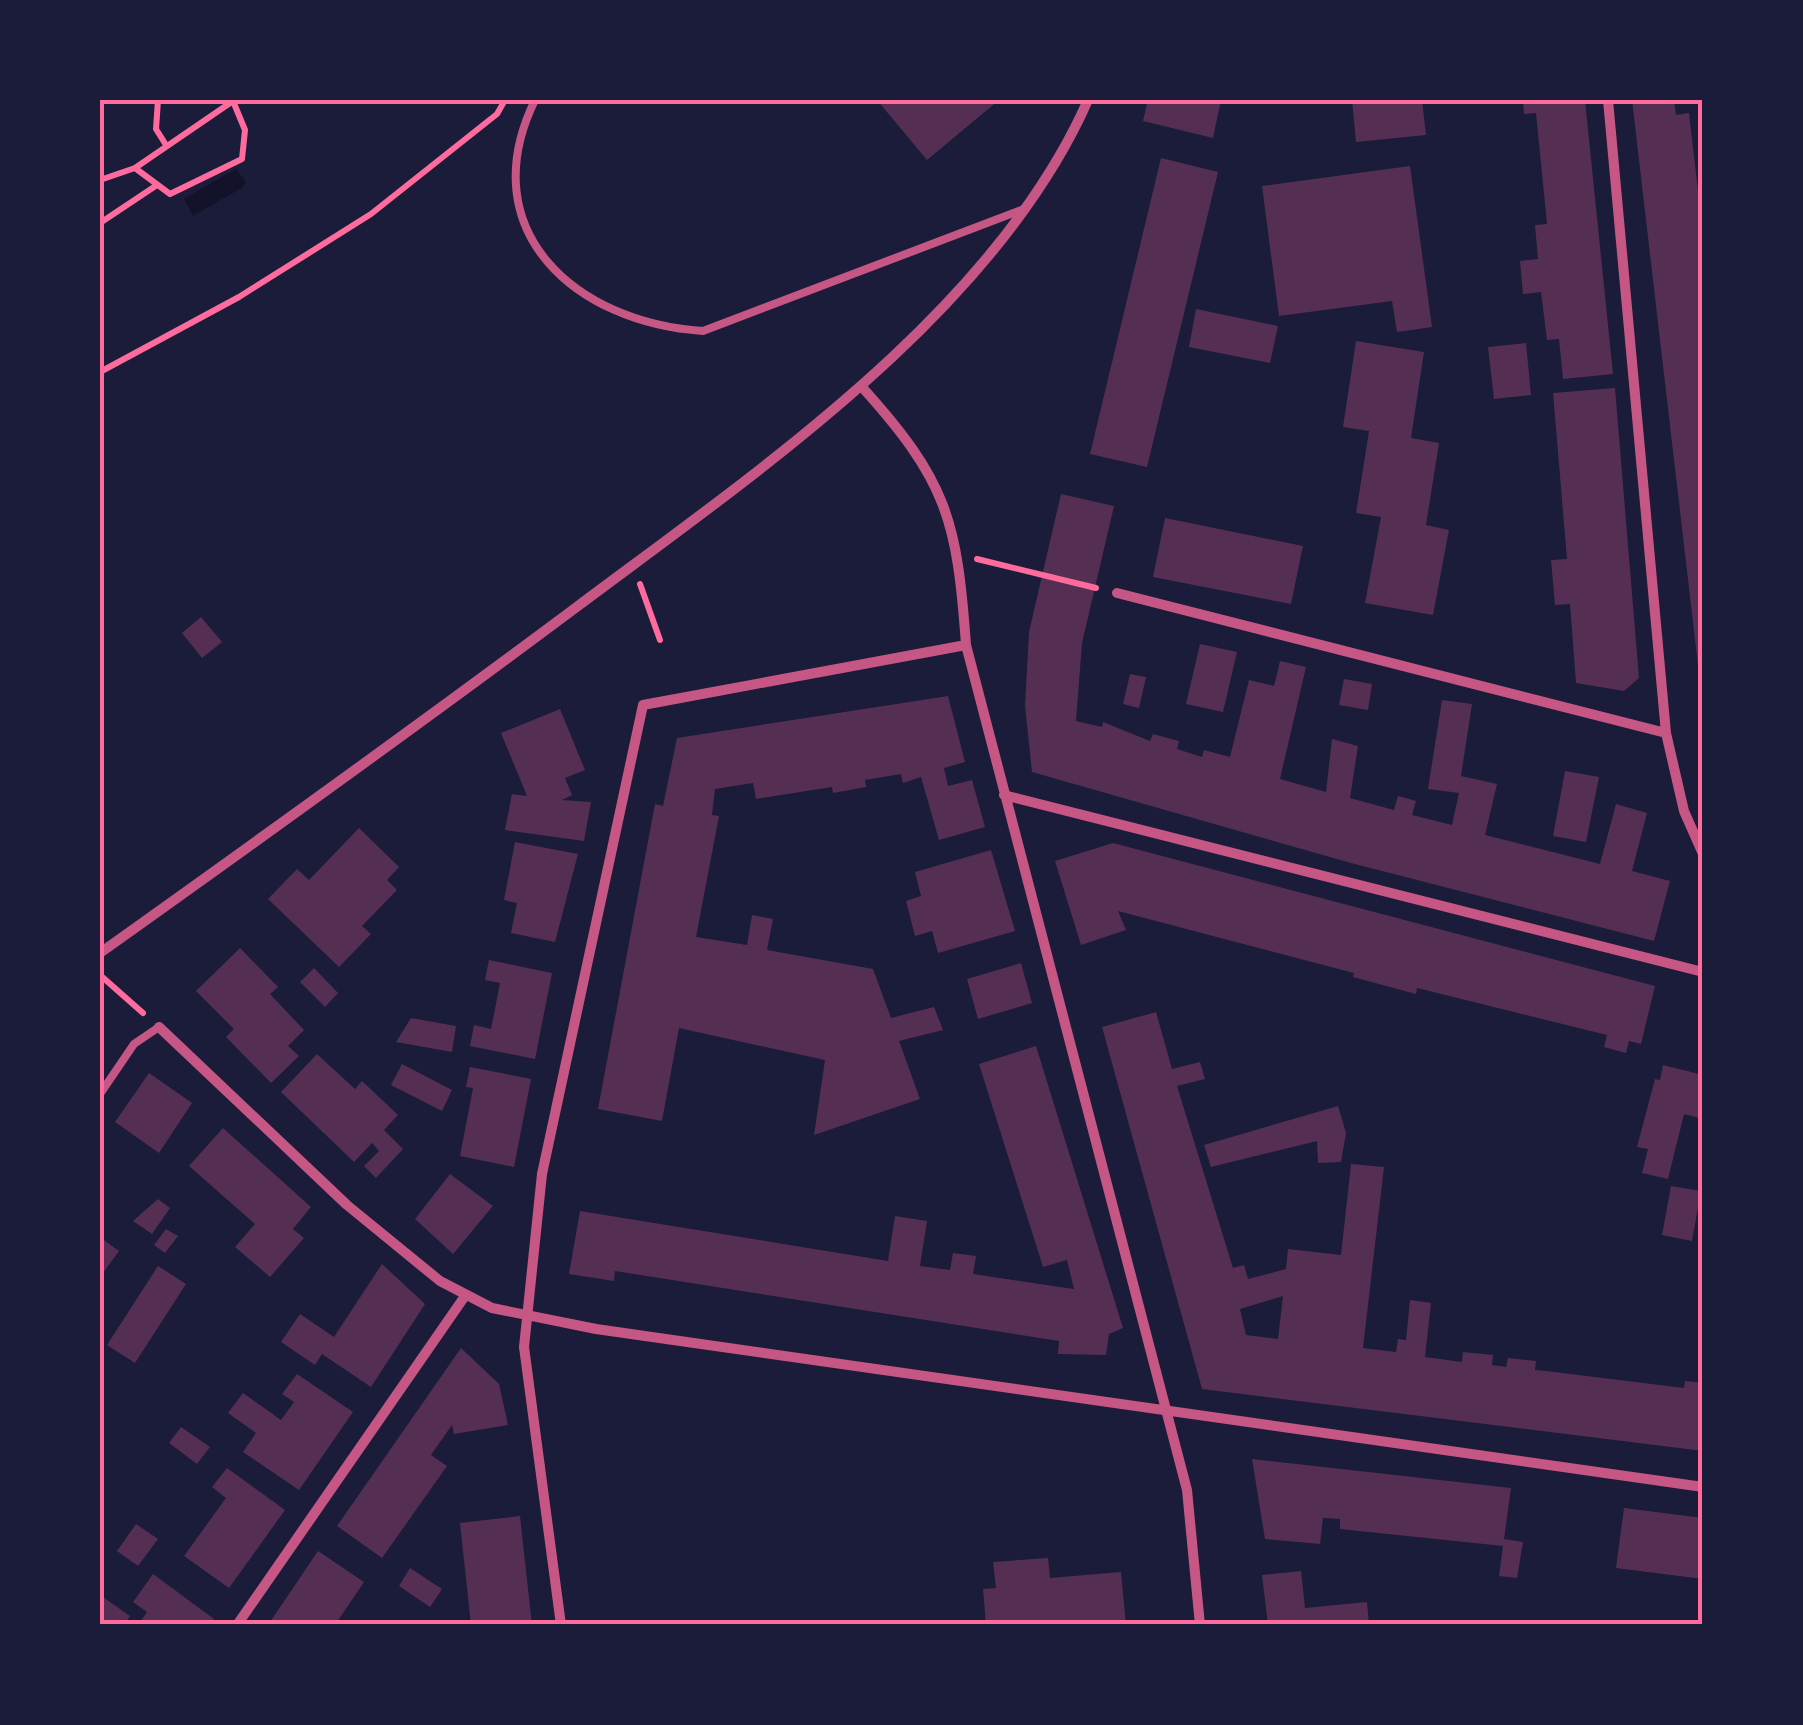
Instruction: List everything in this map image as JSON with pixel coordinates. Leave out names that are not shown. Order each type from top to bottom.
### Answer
[{"type":"street","points":[[100,953],[633,565],[861,386],[964,284],[1028,208],[1072,138],[1088,100]]},
{"type":"street","points":[[1608,100],[1666,733],[1684,810],[1703,854]]},
{"type":"street","points":[[861,386],[924,462],[943,500],[960,555],[966,645],[1187,1490],[1200,1625]]},
{"type":"street","points":[[1117,593],[1666,733]]},
{"type":"street","points":[[561,1625],[524,1347],[524,1315],[542,1174],[643,705],[966,645]]},
{"type":"street","points":[[1004,794],[1703,972]]},
{"type":"street","points":[[159,1028],[347,1205],[465,1296],[524,1315],[1168,1413],[1703,1487]]},
{"type":"street","points":[[236,1625],[465,1296]]},
{"type":"lane","points":[[535,100],[518,135],[515,176],[522,216],[540,257],[580,292],[660,328],[702,331],[1028,208]]},
{"type":"lane","points":[[100,1094],[134,1044],[159,1028]]},
{"type":"path","points":[[158,100],[156,129],[166,146]]},
{"type":"path","points":[[100,180],[134,168],[233,100],[245,130],[242,159],[170,194],[134,168]]},
{"type":"path","points":[[100,372],[239,296],[372,214],[497,114],[505,100]]},
{"type":"path","points":[[100,223],[157,184]]},
{"type":"path","points":[[960,555],[1117,593]]},
{"type":"path","points":[[633,565],[660,640]]},
{"type":"path","points":[[100,975],[159,1028]]},
{"type":"shaded area","points":[[236,169],[246,182],[243,187],[193,216],[184,199]]},
{"type":"building","points":[[877,100],[999,100],[927,160]]},
{"type":"building","points":[[1148,100],[1221,100],[1213,138],[1143,121]]},
{"type":"building","points":[[1352,100],[1422,100],[1426,135],[1356,142]]},
{"type":"building","points":[[1523,100],[1585,100],[1613,374],[1563,379],[1559,339],[1547,340],[1541,292],[1523,294],[1520,261],[1538,259],[1535,225],[1547,224],[1536,113],[1524,114]]},
{"type":"building","points":[[1632,100],[1674,100],[1676,115],[1689,113],[1700,208],[1703,708]]},
{"type":"building","points":[[1161,158],[1218,172],[1147,467],[1090,454]]},
{"type":"building","points":[[1410,166],[1432,327],[1397,332],[1392,301],[1279,316],[1262,186]]},
{"type":"building","points":[[1196,309],[1278,326],[1270,363],[1189,347]]},
{"type":"building","points":[[1356,341],[1424,352],[1411,438],[1439,443],[1426,525],[1449,530],[1433,615],[1365,603],[1381,517],[1356,513],[1369,431],[1343,427]]},
{"type":"building","points":[[1526,343],[1531,395],[1494,399],[1488,347]]},
{"type":"building","points":[[1615,388],[1639,678],[1624,691],[1576,683],[1570,604],[1555,605],[1551,560],[1567,559],[1553,393]]},
{"type":"building","points":[[1061,494],[1114,506],[1082,643],[1076,721],[1102,727],[1103,722],[1150,741],[1153,734],[1179,741],[1177,749],[1202,757],[1204,750],[1230,757],[1249,680],[1274,686],[1280,661],[1306,667],[1280,779],[1326,792],[1332,739],[1358,746],[1350,798],[1394,810],[1398,796],[1416,801],[1412,815],[1452,825],[1459,793],[1428,789],[1442,700],[1472,704],[1461,776],[1497,784],[1485,835],[1600,864],[1616,804],[1647,813],[1632,871],[1670,881],[1654,941],[1351,863],[1032,772],[1025,706],[1029,632]]},
{"type":"building","points":[[1165,518],[1303,546],[1291,604],[1153,577]]},
{"type":"building","points":[[201,617],[222,642],[202,658],[182,633]]},
{"type":"building","points":[[1200,644],[1237,652],[1223,712],[1186,704]]},
{"type":"building","points":[[1130,674],[1146,677],[1139,708],[1123,704]]},
{"type":"building","points":[[1344,679],[1372,684],[1368,710],[1339,705]]},
{"type":"building","points":[[948,696],[965,762],[944,768],[948,786],[972,780],[985,827],[939,840],[921,777],[903,783],[901,774],[865,780],[866,787],[833,793],[832,787],[756,799],[753,783],[715,789],[712,815],[719,816],[696,937],[747,945],[752,915],[773,919],[767,950],[873,969],[891,1018],[934,1007],[943,1030],[899,1041],[920,1099],[814,1135],[825,1060],[679,1028],[662,1121],[598,1109],[655,804],[663,806],[677,738]]},
{"type":"building","points":[[560,709],[585,770],[565,778],[572,795],[562,800],[591,802],[584,841],[505,830],[512,794],[527,796],[501,733]]},
{"type":"building","points":[[1565,771],[1599,777],[1586,842],[1553,836]]},
{"type":"building","points":[[359,828],[399,867],[387,880],[397,890],[362,926],[371,934],[339,967],[268,899],[297,869],[309,880]]},
{"type":"building","points":[[515,842],[578,854],[555,942],[511,933],[517,903],[504,900]]},
{"type":"building","points":[[1113,843],[1655,986],[1641,1044],[1629,1041],[1626,1053],[1604,1047],[1607,1035],[1417,988],[1416,994],[1353,977],[1354,973],[1118,911],[1126,930],[1081,945],[1055,861]]},
{"type":"building","points":[[991,850],[1015,931],[938,953],[932,931],[915,936],[906,901],[921,896],[915,872]]},
{"type":"building","points":[[240,948],[278,987],[270,994],[304,1030],[288,1046],[299,1056],[271,1083],[226,1037],[234,1029],[196,991]]},
{"type":"building","points":[[489,960],[552,973],[535,1059],[470,1046],[474,1025],[491,1029],[500,983],[485,980]]},
{"type":"building","points":[[1021,963],[1032,1003],[978,1019],[967,979]]},
{"type":"building","points":[[314,968],[338,993],[325,1007],[300,982]]},
{"type":"building","points":[[1156,1012],[1172,1069],[1200,1062],[1205,1079],[1177,1086],[1233,1268],[1244,1265],[1248,1279],[1286,1269],[1288,1249],[1341,1255],[1351,1164],[1384,1167],[1363,1348],[1396,1352],[1398,1339],[1406,1340],[1410,1300],[1431,1303],[1425,1357],[1462,1362],[1463,1352],[1493,1355],[1492,1365],[1506,1367],[1508,1358],[1536,1361],[1535,1370],[1684,1388],[1685,1381],[1703,1383],[1703,1451],[1202,1389],[1102,1027]],"holes":[[[1283,1296],[1278,1339],[1246,1335],[1240,1309]]]},
{"type":"building","points":[[411,1018],[456,1026],[452,1052],[396,1042]]},
{"type":"building","points":[[1036,1046],[1123,1328],[1109,1334],[1106,1355],[1058,1354],[1059,1341],[615,1271],[614,1281],[569,1274],[580,1211],[888,1261],[895,1216],[927,1221],[920,1266],[950,1270],[953,1253],[976,1256],[973,1274],[1074,1289],[1067,1260],[1043,1267],[979,1064]]},
{"type":"building","points":[[317,1054],[355,1089],[362,1081],[398,1115],[384,1130],[403,1149],[376,1178],[364,1166],[379,1151],[372,1143],[354,1162],[281,1092]]},
{"type":"building","points":[[402,1064],[452,1090],[442,1111],[391,1085]]},
{"type":"building","points":[[1663,1065],[1703,1075],[1703,1119],[1684,1114],[1668,1179],[1642,1173],[1648,1149],[1637,1147],[1655,1079],[1660,1080]]},
{"type":"building","points":[[470,1067],[531,1079],[514,1167],[460,1156],[473,1088],[466,1087]]},
{"type":"building","points":[[149,1073],[192,1103],[159,1153],[115,1122]]},
{"type":"building","points":[[1338,1106],[1346,1133],[1341,1162],[1318,1163],[1317,1141],[1211,1167],[1204,1145]]},
{"type":"building","points":[[223,1128],[311,1207],[293,1229],[304,1238],[270,1277],[235,1247],[255,1224],[189,1166]]},
{"type":"building","points":[[450,1174],[493,1206],[453,1254],[415,1219]]},
{"type":"building","points":[[1671,1186],[1701,1191],[1692,1241],[1662,1235]]},
{"type":"building","points":[[158,1199],[170,1208],[152,1234],[133,1221]]},
{"type":"building","points":[[166,1229],[178,1236],[165,1253],[154,1245]]},
{"type":"building","points":[[100,1237],[119,1251],[100,1277]]},
{"type":"building","points":[[382,1264],[425,1304],[371,1387],[322,1354],[315,1365],[281,1342],[300,1314],[334,1337]]},
{"type":"building","points":[[158,1266],[186,1284],[135,1363],[107,1345]]},
{"type":"building","points":[[461,1348],[499,1384],[508,1425],[454,1434],[452,1425],[431,1455],[447,1466],[382,1558],[337,1526]]},
{"type":"building","points":[[297,1374],[353,1412],[299,1490],[243,1452],[256,1433],[228,1413],[243,1393],[281,1420],[294,1402],[282,1394]]},
{"type":"building","points":[[181,1427],[210,1447],[197,1464],[169,1443]]},
{"type":"building","points":[[1252,1459],[1511,1488],[1504,1539],[1523,1542],[1517,1578],[1499,1576],[1503,1546],[1340,1529],[1340,1519],[1323,1518],[1320,1544],[1265,1539]]},
{"type":"building","points":[[227,1468],[285,1510],[229,1588],[184,1556],[226,1498],[212,1487]]},
{"type":"building","points":[[1624,1508],[1703,1518],[1703,1579],[1616,1568]]},
{"type":"building","points":[[520,1516],[532,1625],[471,1625],[460,1523]]},
{"type":"building","points":[[136,1524],[158,1539],[138,1566],[117,1551]]},
{"type":"building","points":[[318,1551],[364,1582],[335,1625],[268,1625]]},
{"type":"building","points":[[1048,1558],[1050,1578],[1121,1572],[1126,1625],[986,1625],[983,1589],[996,1588],[993,1562]]},
{"type":"building","points":[[410,1568],[442,1589],[430,1607],[399,1586]]},
{"type":"building","points":[[1301,1571],[1305,1608],[1367,1602],[1369,1625],[1268,1625],[1262,1575]]},
{"type":"building","points":[[153,1574],[214,1619],[210,1625],[138,1625],[147,1612],[133,1602]]},
{"type":"building","points":[[100,1595],[130,1616],[124,1625],[100,1625]]}]
